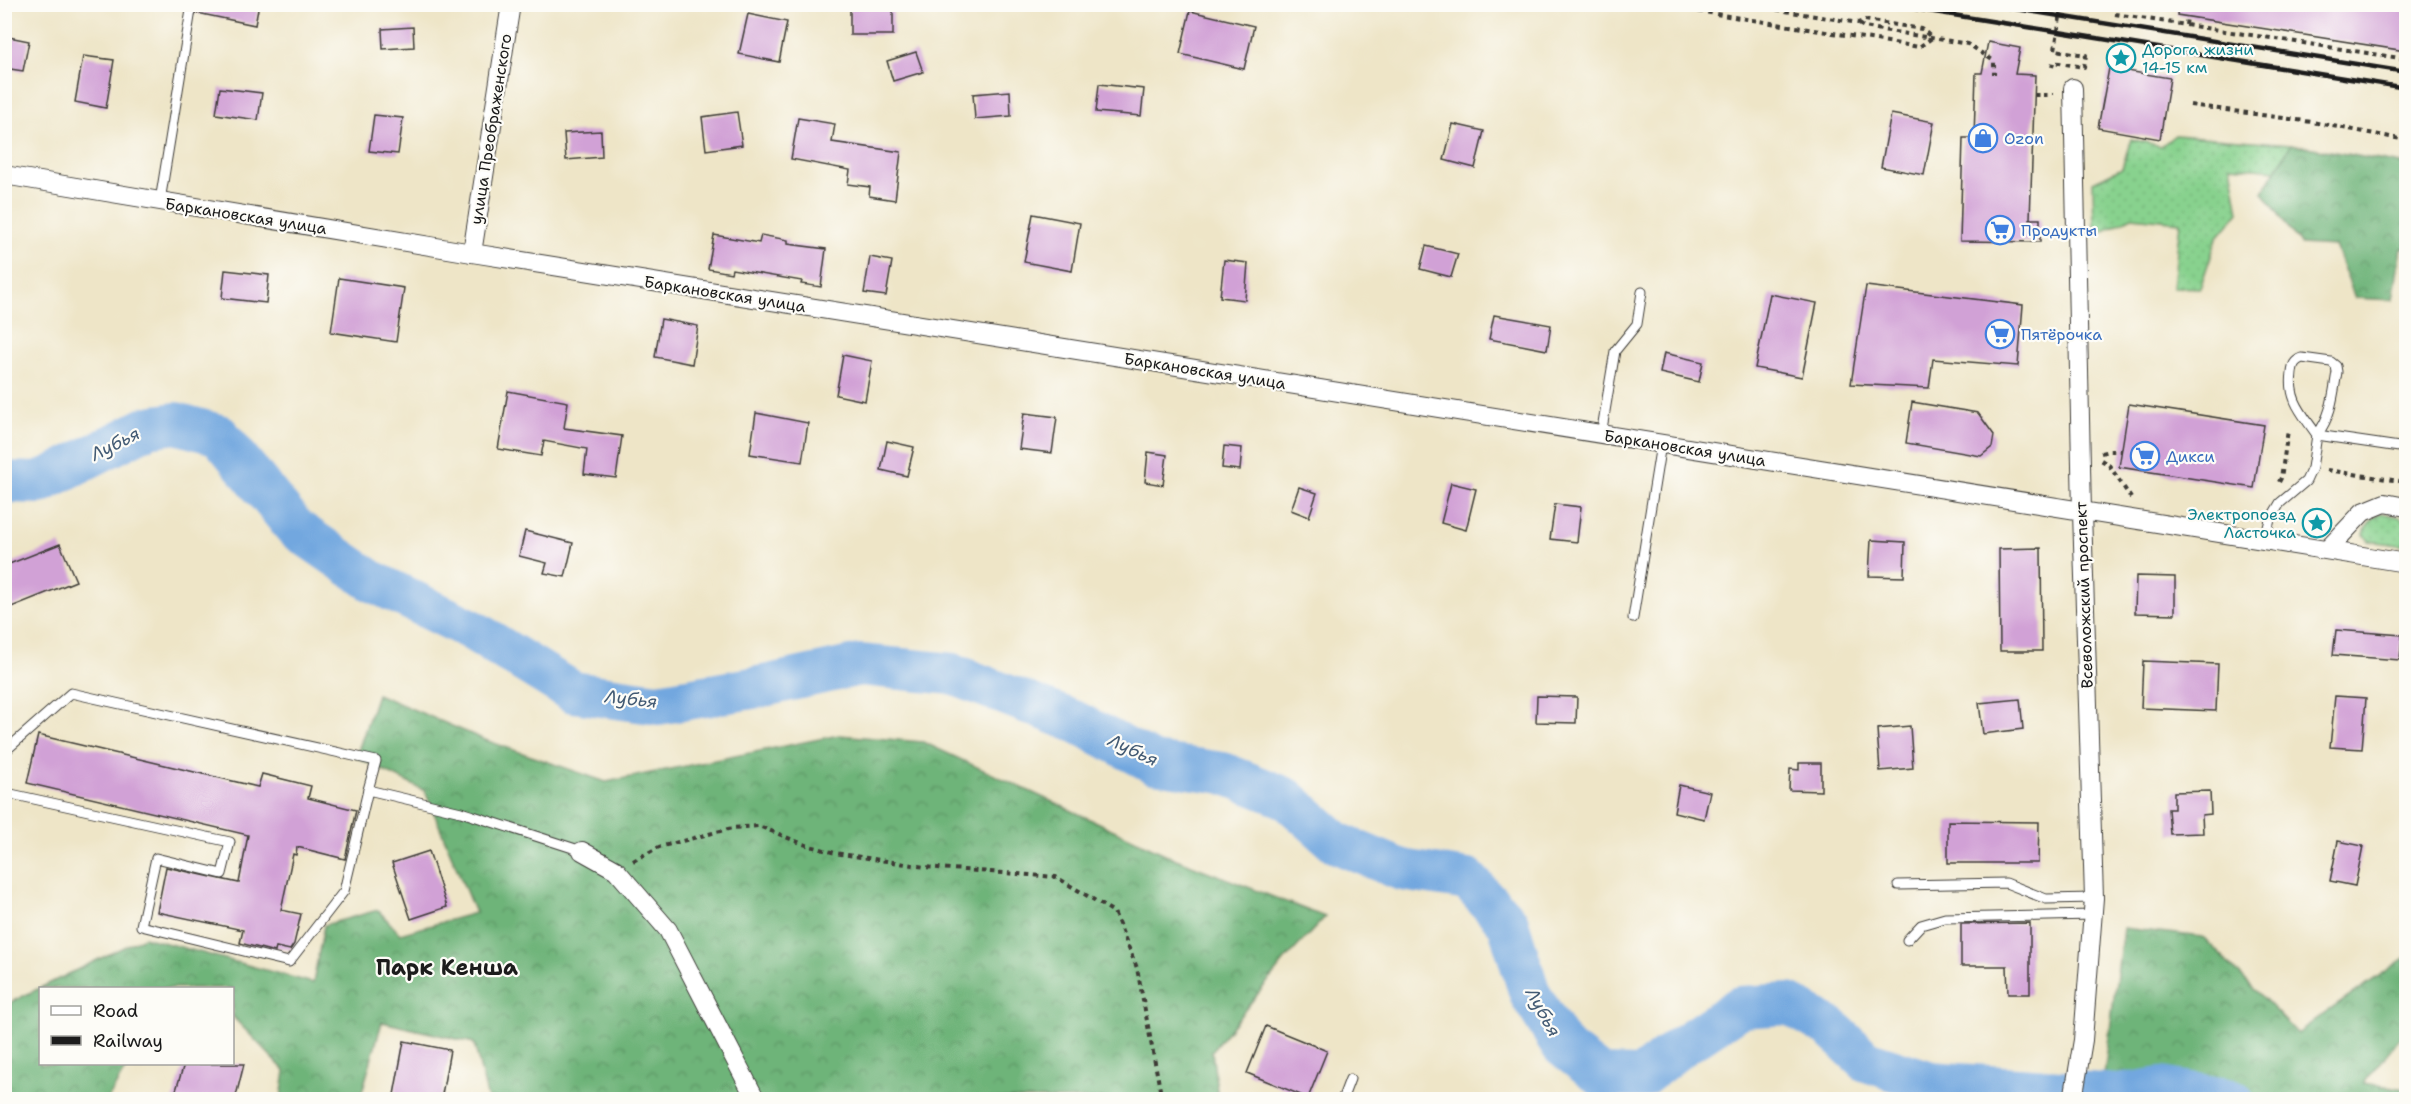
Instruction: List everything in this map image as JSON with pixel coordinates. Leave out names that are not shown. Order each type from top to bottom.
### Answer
[{"type":"street","name":"улица Преображенского","points":[[472,253],[511,4]]},
{"type":"street","name":"Всеволожский проспект","points":[[2073,88],[2093,906],[2083,1040],[2073,1100]]},
{"type":"street","name":"Баркановская улица","points":[[4,176],[2406,563]]},
{"type":"street","points":[[2327,550],[2363,512],[2385,503],[2406,507]]},
{"type":"street","points":[[582,851],[616,870],[668,930],[756,1100]]},
{"type":"lane","points":[[160,201],[192,4]]},
{"type":"lane","points":[[1601,435],[1615,351],[1637,324],[1642,292]]},
{"type":"lane","points":[[2264,541],[2270,520],[2280,503],[2306,482],[2312,468],[2317,435],[2331,411],[2336,366],[2331,362],[2302,358],[2296,360],[2290,387],[2292,398],[2317,435],[2406,448]]},
{"type":"lane","points":[[1633,618],[1661,444]]},
{"type":"lane","points":[[4,752],[71,693],[376,761],[344,891],[289,962],[141,926],[156,858],[222,874],[230,842],[11,794]]},
{"type":"lane","points":[[368,790],[461,812],[582,851]]},
{"type":"lane","points":[[1898,885],[2006,883],[2046,899],[2093,906]]},
{"type":"lane","points":[[1907,940],[1922,925],[1945,918],[2093,906]]},
{"type":"lane","points":[[1342,1100],[1350,1079]]},
{"type":"path","points":[[1654,4],[1919,47],[1932,38]]},
{"type":"path","points":[[1743,4],[1858,23],[1865,20],[1922,29],[1932,38],[1968,44],[1994,62],[1994,74]]},
{"type":"path","points":[[2052,67],[2053,62],[2084,67],[2086,55],[2055,50],[2062,4]]},
{"type":"path","points":[[2115,14],[2406,59]]},
{"type":"path","points":[[2186,25],[2187,17]]},
{"type":"path","points":[[2034,95],[2053,95]]},
{"type":"path","points":[[2190,105],[2312,122],[2406,140]]},
{"type":"path","points":[[2275,488],[2281,478],[2288,430]]},
{"type":"path","points":[[2122,451],[2109,451],[2094,456],[2109,465],[2132,500]]},
{"type":"path","points":[[2283,464],[2293,465]]},
{"type":"path","points":[[2322,469],[2406,482]]},
{"type":"path","points":[[616,870],[659,847],[732,828],[759,826],[803,844],[835,853],[925,867],[1056,877],[1114,912],[1137,968],[1162,1100]]},
{"type":"green space","points":[[2175,135],[2291,144],[2276,170],[2231,166],[2239,212],[2217,238],[2200,288],[2173,287],[2180,222],[2132,217],[2094,236],[2093,182],[2122,168],[2131,139],[2161,146]]},
{"type":"green space","points":[[2291,144],[2406,165],[2406,249],[2401,248],[2393,300],[2355,298],[2335,246],[2300,244],[2263,192]]},
{"type":"green space","points":[[2381,513],[2400,517],[2406,522],[2406,546],[2369,541],[2364,534],[2366,528],[2372,519]]},
{"type":"green space","points":[[377,694],[485,740],[606,782],[839,735],[923,742],[1176,859],[1325,917],[1285,960],[1212,1051],[1218,1099],[488,1099],[474,1043],[382,1022],[360,1099],[281,1099],[285,1071],[234,1018],[234,987],[42,987],[144,937],[313,983],[324,925],[378,910],[400,934],[475,913],[425,791],[356,757]]},
{"type":"green space","points":[[2123,928],[2203,937],[2297,1033],[2406,957],[2406,1031],[2364,1083],[2406,1089],[2406,1099],[2101,1099]]},
{"type":"green space","points":[[39,988],[39,1065],[127,1065],[108,1099],[5,1100],[5,1005]]},
{"type":"building","points":[[199,4],[259,4],[255,25],[197,13]]},
{"type":"building","points":[[850,4],[893,4],[893,35],[850,35]]},
{"type":"building","points":[[2178,4],[2406,4],[2406,51],[2177,15]]},
{"type":"building","points":[[1190,11],[1254,26],[1244,69],[1180,54]]},
{"type":"building","points":[[748,14],[787,22],[779,62],[739,54]]},
{"type":"building","points":[[413,27],[414,47],[383,49],[382,29]]},
{"type":"building","points":[[4,36],[29,41],[23,71],[4,68]]},
{"type":"building","points":[[1988,42],[2020,48],[2015,74],[2035,75],[2030,219],[2040,219],[2040,242],[1960,241],[1963,138],[1974,138],[1976,73],[1982,73]]},
{"type":"building","points":[[916,52],[923,72],[893,81],[887,61]]},
{"type":"building","points":[[83,56],[114,60],[106,108],[75,102]]},
{"type":"building","points":[[2109,68],[2170,78],[2160,139],[2098,128]]},
{"type":"building","points":[[1099,84],[1144,89],[1141,116],[1096,112]]},
{"type":"building","points":[[220,88],[262,93],[258,120],[216,114]]},
{"type":"building","points":[[1010,91],[1011,116],[975,119],[973,94]]},
{"type":"building","points":[[737,112],[742,145],[706,150],[702,117]]},
{"type":"building","points":[[1891,114],[1934,122],[1924,175],[1881,167]]},
{"type":"building","points":[[374,115],[403,118],[398,154],[369,151]]},
{"type":"building","points":[[798,118],[835,124],[832,142],[901,152],[895,200],[869,196],[870,187],[848,184],[850,170],[791,159]]},
{"type":"building","points":[[1453,124],[1484,131],[1475,168],[1444,160]]},
{"type":"building","points":[[601,131],[602,157],[566,160],[564,133]]},
{"type":"building","points":[[1033,214],[1080,223],[1072,271],[1024,262]]},
{"type":"building","points":[[714,235],[759,243],[761,235],[788,240],[788,244],[826,249],[821,287],[801,284],[802,281],[732,269],[731,273],[708,269]]},
{"type":"building","points":[[1426,246],[1458,254],[1451,277],[1420,269]]},
{"type":"building","points":[[870,257],[892,261],[886,296],[864,293]]},
{"type":"building","points":[[1224,260],[1248,263],[1245,300],[1220,297]]},
{"type":"building","points":[[225,270],[269,275],[266,303],[222,298]]},
{"type":"building","points":[[339,278],[404,288],[396,342],[331,332]]},
{"type":"building","points":[[1866,286],[2023,305],[2018,366],[1933,359],[1929,388],[1851,384]]},
{"type":"building","points":[[1770,294],[1817,303],[1802,377],[1755,368]]},
{"type":"building","points":[[1494,315],[1551,325],[1547,350],[1489,339]]},
{"type":"building","points":[[661,319],[698,326],[692,364],[655,357]]},
{"type":"building","points":[[1664,353],[1703,362],[1699,382],[1660,373]]},
{"type":"building","points":[[843,355],[872,361],[865,401],[836,395]]},
{"type":"building","points":[[508,391],[568,402],[564,428],[622,436],[616,478],[584,474],[587,449],[544,441],[541,456],[498,449]]},
{"type":"building","points":[[1912,402],[1978,413],[1994,435],[1992,447],[1981,456],[1906,443]]},
{"type":"building","points":[[2129,404],[2264,425],[2254,488],[2119,467]]},
{"type":"building","points":[[756,413],[808,423],[802,462],[750,454]]},
{"type":"building","points":[[1024,413],[1057,417],[1052,453],[1019,449]]},
{"type":"building","points":[[887,441],[914,447],[907,476],[881,470]]},
{"type":"building","points":[[1224,446],[1242,448],[1240,470],[1222,468]]},
{"type":"building","points":[[1148,452],[1167,455],[1163,485],[1145,482]]},
{"type":"building","points":[[1451,483],[1476,489],[1466,530],[1441,523]]},
{"type":"building","points":[[1299,487],[1317,493],[1309,517],[1291,510]]},
{"type":"building","points":[[1555,504],[1581,507],[1577,542],[1550,539]]},
{"type":"building","points":[[525,531],[573,543],[565,577],[544,573],[547,563],[519,556]]},
{"type":"building","points":[[1871,540],[1905,542],[1904,577],[1869,576]]},
{"type":"building","points":[[60,544],[76,581],[4,610],[4,566]]},
{"type":"building","points":[[2041,548],[2042,651],[2000,651],[1999,549]]},
{"type":"building","points":[[2136,576],[2175,577],[2175,614],[2135,613]]},
{"type":"building","points":[[2336,630],[2402,635],[2400,660],[2333,655]]},
{"type":"building","points":[[2143,661],[2218,664],[2216,711],[2141,708]]},
{"type":"building","points":[[1537,696],[1577,697],[1576,723],[1536,722]]},
{"type":"building","points":[[2335,696],[2366,698],[2362,749],[2330,747]]},
{"type":"building","points":[[2020,699],[2023,729],[1983,734],[1979,703]]},
{"type":"building","points":[[1910,726],[1913,768],[1880,771],[1877,729]]},
{"type":"building","points":[[38,735],[258,787],[262,774],[311,786],[308,798],[356,810],[345,859],[297,847],[296,855],[293,854],[281,910],[301,914],[294,944],[290,950],[276,947],[275,952],[240,943],[243,930],[157,912],[166,867],[239,883],[248,835],[27,783]]},
{"type":"building","points":[[1799,763],[1821,763],[1821,791],[1789,790],[1790,769],[1799,770]]},
{"type":"building","points":[[1679,785],[1710,792],[1704,819],[1674,812]]},
{"type":"building","points":[[2210,791],[2211,814],[2202,815],[2203,833],[2170,834],[2168,809],[2174,809],[2174,792]]},
{"type":"building","points":[[1948,821],[2039,822],[2038,863],[1948,863]]},
{"type":"building","points":[[2338,841],[2363,846],[2355,886],[2330,881]]},
{"type":"building","points":[[429,851],[447,907],[411,919],[392,863]]},
{"type":"building","points":[[2030,923],[2030,994],[2008,994],[2007,966],[1961,966],[1961,924]]},
{"type":"building","points":[[1266,1026],[1327,1051],[1308,1098],[1247,1073]]},
{"type":"building","points":[[404,1041],[450,1050],[441,1100],[393,1100]]},
{"type":"building","points":[[244,1064],[235,1100],[173,1100],[184,1065]]},
{"type":"waterway","name":"Лубья","points":[[4,482],[39,483],[148,427],[176,423],[219,435],[296,529],[372,581],[472,630],[573,692],[658,704],[764,686],[860,665],[953,674],[1076,722],[1154,763],[1223,773],[1286,798],[1337,843],[1402,870],[1468,880],[1508,923],[1530,994],[1562,1046],[1601,1076],[1642,1077],[1676,1050],[1740,1007],[1789,1004],[1831,1028],[1866,1061],[1931,1082],[2119,1095],[2161,1088],[2233,1100]]},
{"type":"railway","points":[[1885,4],[2406,88]]},
{"type":"railway","points":[[1985,4],[2406,72]]},
{"type":"place","name":"Дорога жизни 14-15 км","points":[[2121,58]]},
{"type":"place","name":"Ozon","points":[[1983,138]]},
{"type":"place","name":"Продукты","points":[[2000,230]]},
{"type":"place","name":"Пятёрочка","points":[[2000,334]]},
{"type":"place","name":"Дикси","points":[[2145,456]]},
{"type":"place","name":"Электропоезд Ласточка","points":[[2317,523]]},
{"type":"district","name":"Парк Кенша","points":[[447,967]]}]
